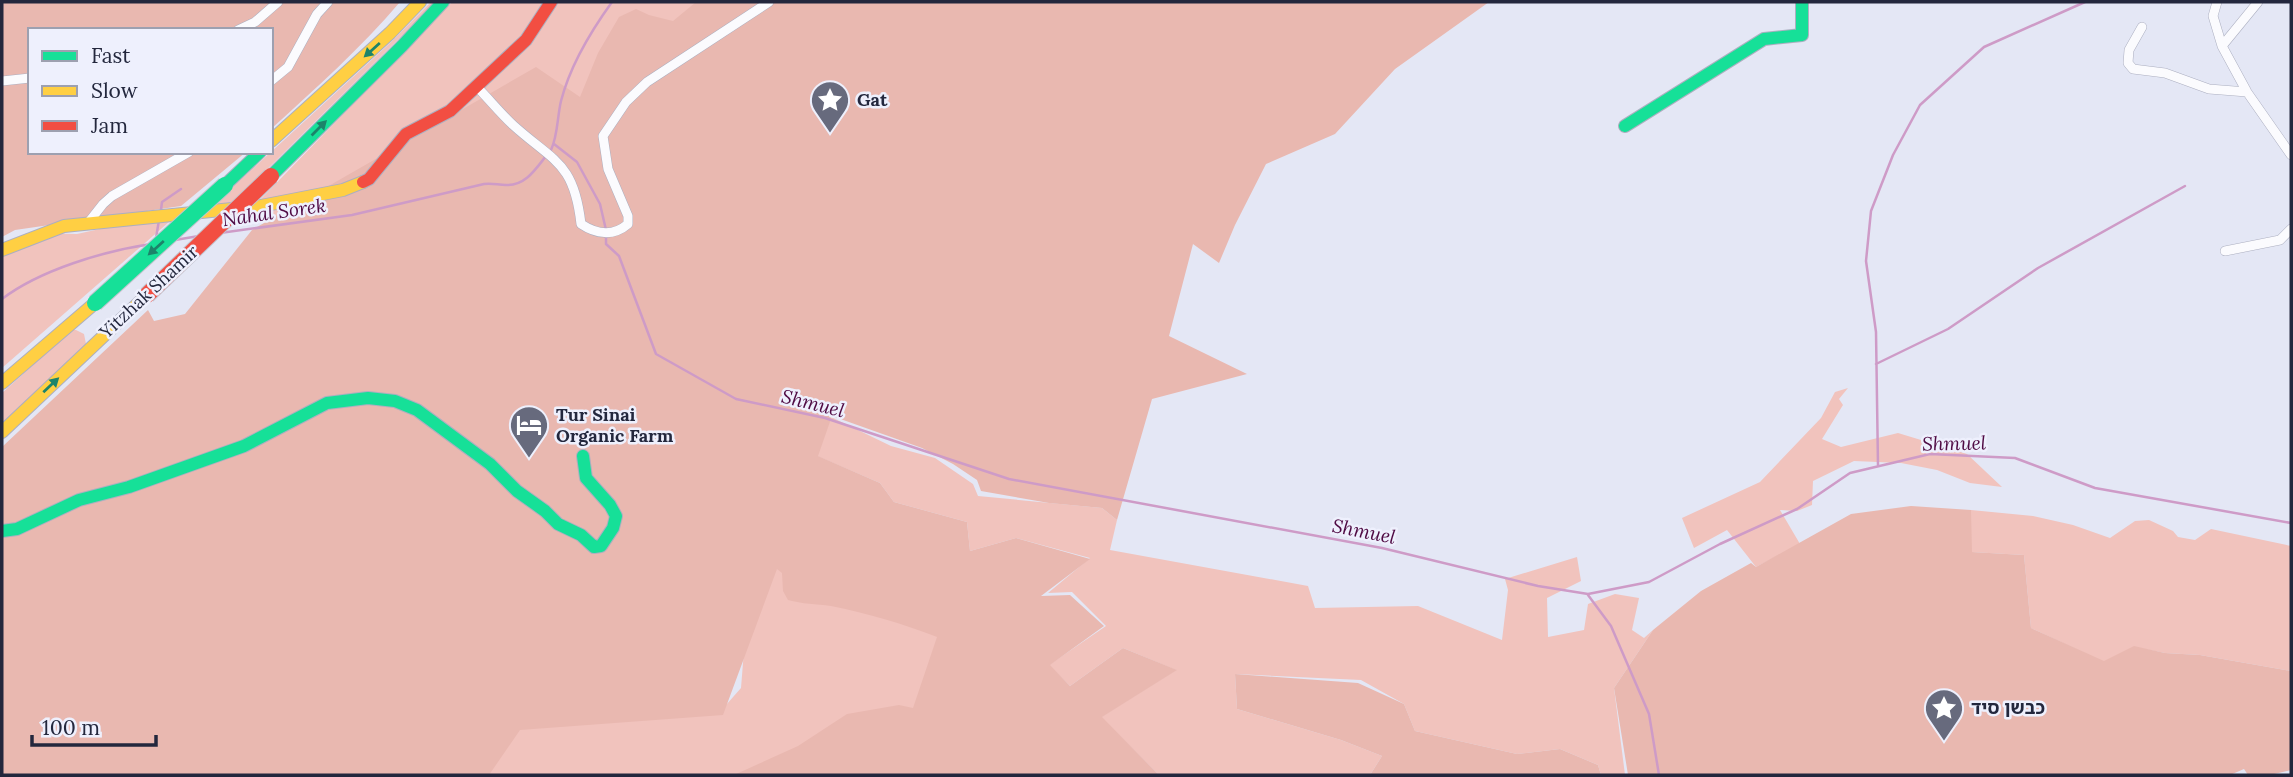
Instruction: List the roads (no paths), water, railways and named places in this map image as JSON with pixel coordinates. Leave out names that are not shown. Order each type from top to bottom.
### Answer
[{"type":"main road","points":[[273,139],[390,33],[420,2]]},
{"type":"main road","name":"Yitzhak Shamir","points":[[2,432],[271,176],[443,2]]},
{"type":"main road","points":[[2,250],[64,226],[261,205],[343,190],[369,179],[407,134],[450,111],[526,40],[551,2]]},
{"type":"main road","points":[[1625,126],[1765,39],[1802,35],[1802,2]]},
{"type":"main road","name":"Yitzhak Shamir","points":[[2,383],[95,303],[258,154]]},
{"type":"main road","points":[[2,531],[17,529],[79,500],[129,487],[194,461],[244,446],[327,403],[368,398],[395,401],[417,410],[490,464],[517,491],[564,528],[581,535],[594,547],[601,546],[613,528],[616,516],[610,505],[586,478],[583,456]]},
{"type":"street","points":[[242,28],[255,22],[278,2]]},
{"type":"street","points":[[273,79],[288,67],[317,14],[328,2]]},
{"type":"street","points":[[476,86],[514,126],[561,164],[573,188],[581,223],[600,233],[615,232],[628,224],[628,216],[608,170],[603,136],[626,103],[647,82],[769,2]]},
{"type":"street","points":[[2217,2],[2213,16],[2222,46],[2246,92],[2291,155]]},
{"type":"street","points":[[2222,46],[2258,2]]},
{"type":"street","points":[[2143,27],[2129,50],[2128,63],[2133,69],[2165,73],[2209,89],[2246,92]]},
{"type":"street","points":[[2,81],[28,78]]},
{"type":"street","points":[[88,223],[112,196],[186,154]]},
{"type":"street","points":[[2225,251],[2280,240],[2291,229]]},
{"type":"waterway","name":"Nahal Sorek","points":[[551,150],[561,101],[570,75],[589,37],[612,2]]},
{"type":"waterway","points":[[1878,466],[1876,332],[1866,261],[1871,211],[1893,155],[1920,105],[1984,47],[2085,2]]},
{"type":"waterway","name":"Shmuel","points":[[554,144],[577,162],[600,204],[606,230]]},
{"type":"waterway","name":"Nahal Sorek","points":[[220,233],[352,215],[484,184],[513,185],[529,176],[546,156]]},
{"type":"waterway","points":[[1876,364],[1948,329],[2038,268],[2185,186]]},
{"type":"waterway","points":[[161,210],[162,202],[181,189]]},
{"type":"waterway","points":[[156,238],[159,220]]},
{"type":"waterway","name":"Nahal Sorek","points":[[175,240],[199,236]]},
{"type":"waterway","name":"Shmuel","points":[[606,237],[606,244],[619,256],[656,354],[736,399],[825,418],[1009,479],[1382,548],[1538,586],[1588,594],[1649,582],[1720,544],[1797,509],[1850,473],[1930,454],[2015,458],[2095,488],[2291,523]]},
{"type":"waterway","name":"Nahal Sorek","points":[[2,299],[35,279],[73,263],[113,251],[151,244]]},
{"type":"waterway","points":[[1588,595],[1611,626],[1649,714],[1659,775]]},
{"type":"place","name":"Gat","points":[[830,134]]},
{"type":"place","name":"Tur Sinai Organic Farm","points":[[529,459]]},
{"type":"place","name":"כבשן סיד","points":[[1944,742]]}]
